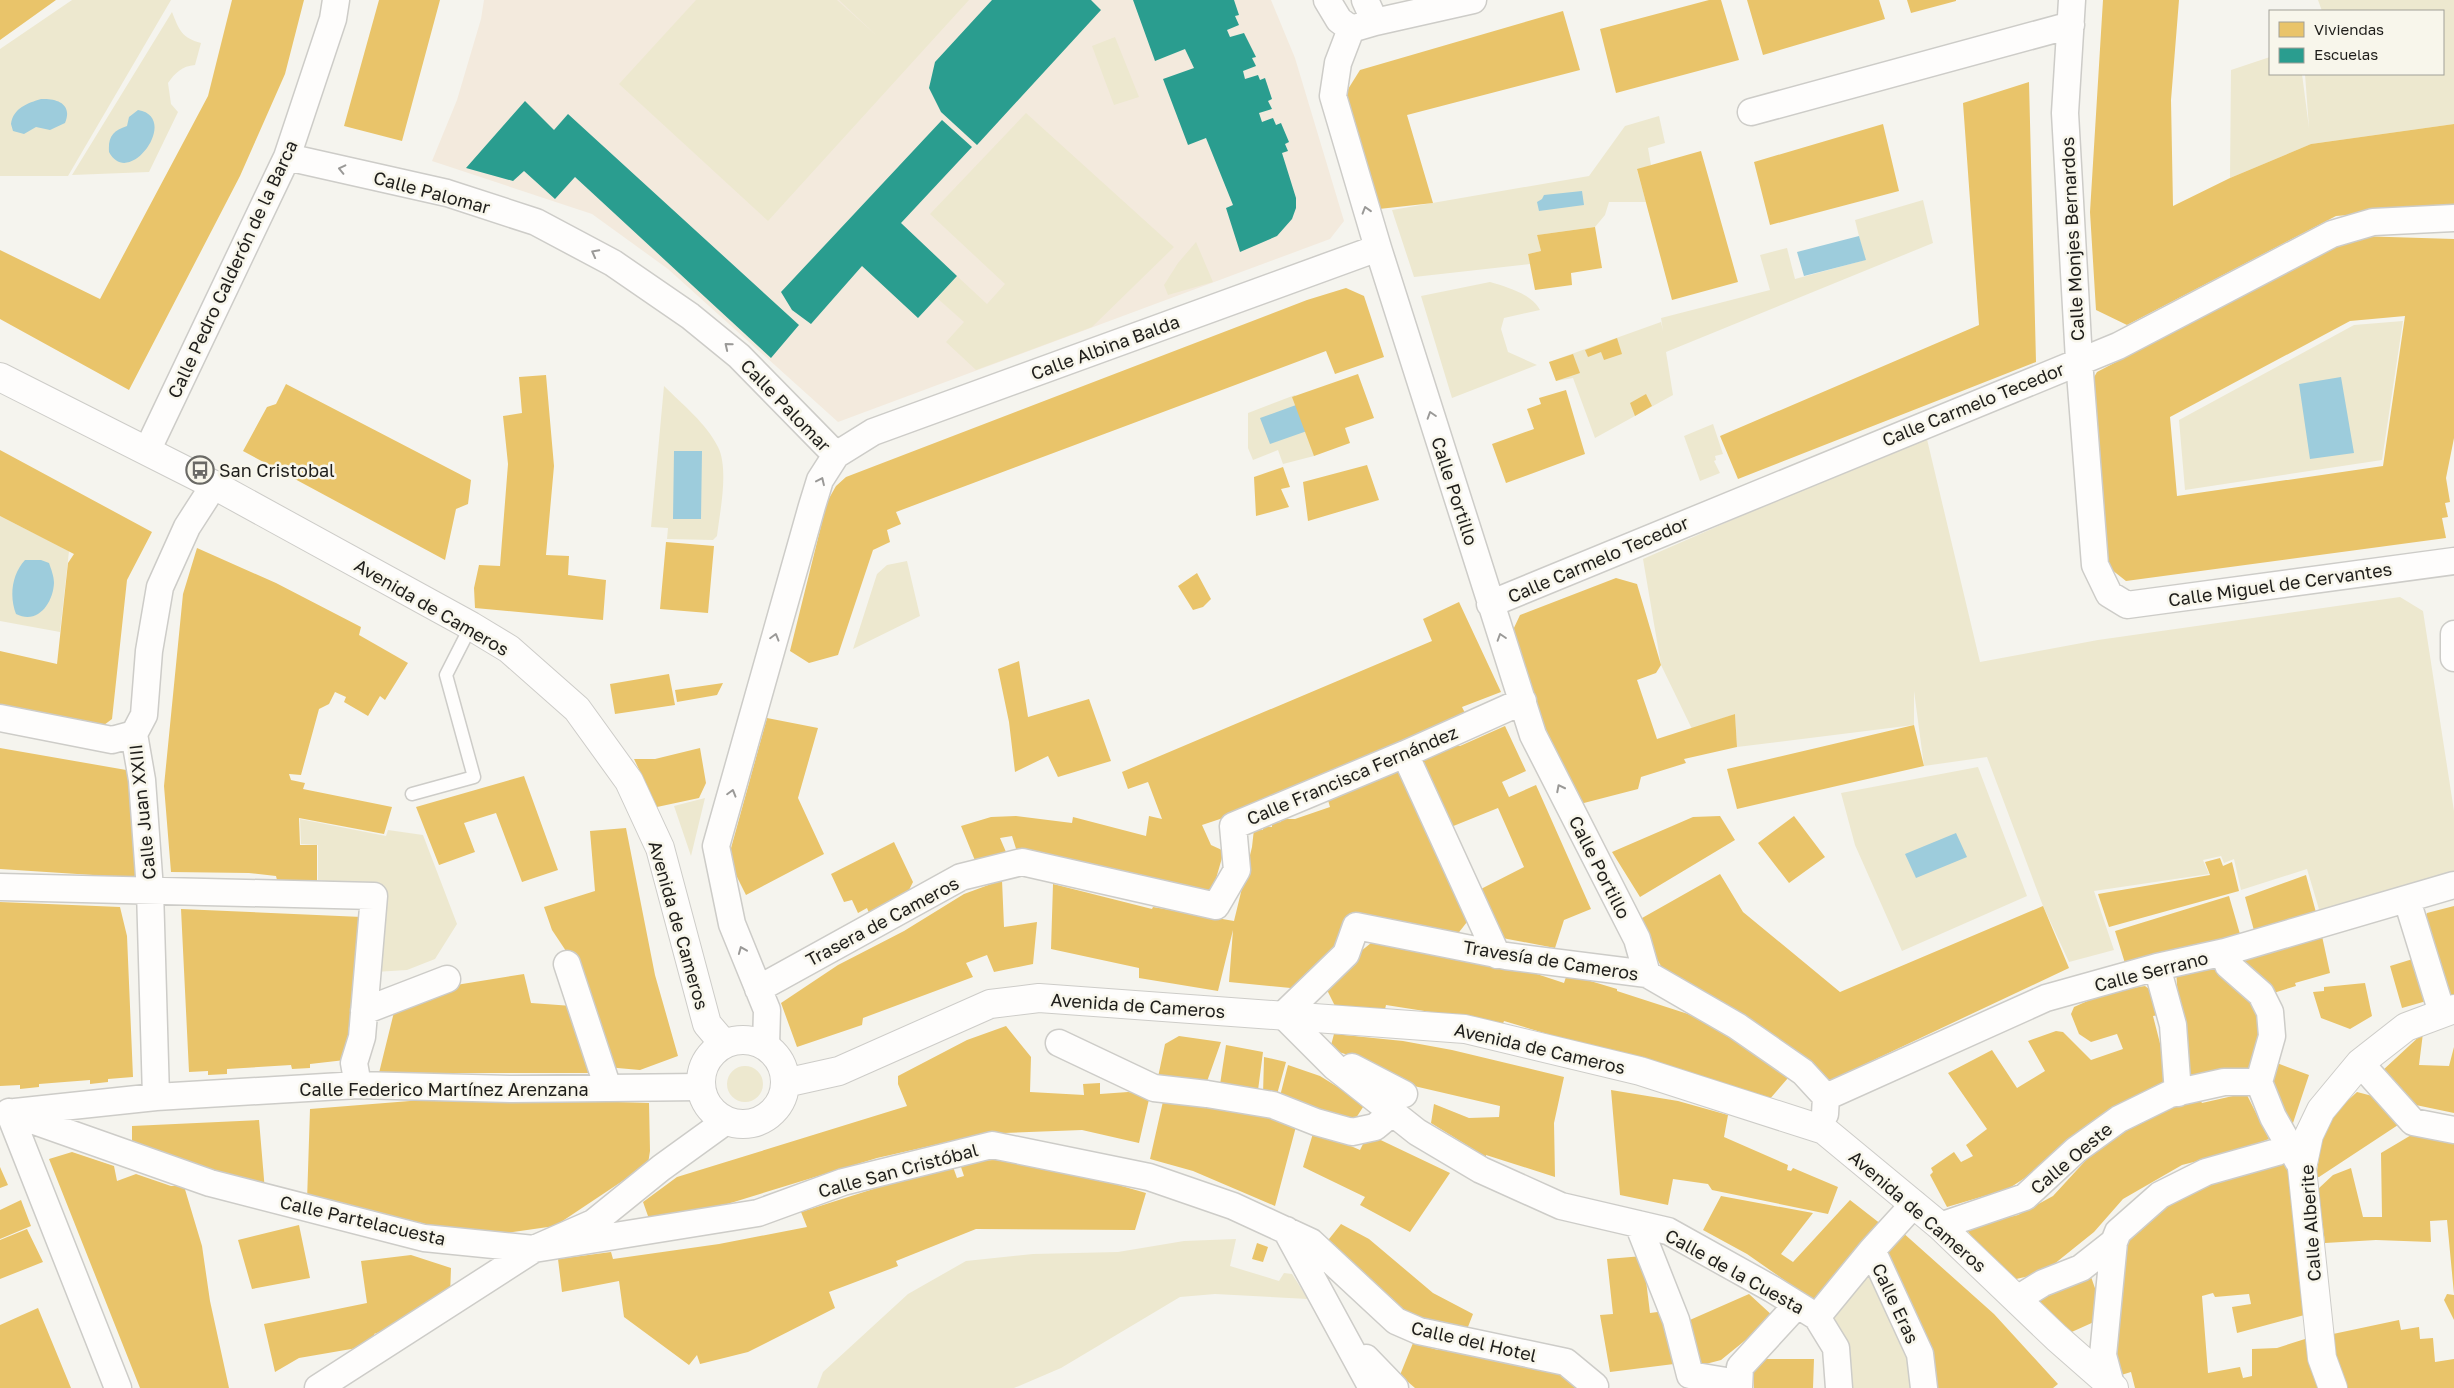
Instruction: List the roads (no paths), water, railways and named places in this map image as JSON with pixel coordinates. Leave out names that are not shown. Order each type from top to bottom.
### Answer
[{"type":"main road","name":"Avenida de Cameros","points":[[0,377],[214,485],[471,626],[509,649],[578,709],[629,781],[660,848],[707,1024],[724,1044]]},
{"type":"main road","name":"Avenida de Cameros","points":[[785,1083],[839,1071],[990,1004],[1039,998],[1465,1029],[1640,1071],[1824,1130],[1940,1226],[2112,1387]]},
{"type":"main road","name":"Calle Alberite","points":[[2333,1388],[2322,1358],[2295,1157],[2309,1136],[2321,1110],[2360,1063],[2406,1027],[2448,1011]]},
{"type":"main road","points":[[745,1040],[766,1046],[777,1056],[783,1069],[785,1083],[782,1099],[772,1113],[758,1122],[742,1125],[726,1121],[714,1113],[705,1101],[701,1087],[702,1070],[710,1055],[724,1044],[745,1040]]},
{"type":"street","name":"Calle Pedro Calderón de la Barca","points":[[147,451],[287,157],[333,19],[336,0]]},
{"type":"street","points":[[1327,0],[1340,20],[1473,0]]},
{"type":"street","points":[[1751,112],[2071,12]]},
{"type":"street","name":"Calle Monjes Bernardos","points":[[2071,12],[2065,113],[2079,360],[2095,565],[2109,594]]},
{"type":"street","name":"Calle Portillo","points":[[1364,17],[1338,63],[1333,96],[1378,248],[1533,735],[1637,939],[1647,974]]},
{"type":"street","name":"Calle Palomar","points":[[287,157],[447,193],[536,222],[613,263],[690,316],[739,356],[836,455],[820,480],[812,506],[716,846],[732,924],[767,1010],[766,1046]]},
{"type":"street","name":"Calle Carmelo Tecedor","points":[[1490,604],[2079,360],[2118,346],[2332,234],[2373,222],[2454,218]]},
{"type":"street","name":"Calle Albina Balda","points":[[836,455],[873,432],[1378,248]]},
{"type":"street","name":"Calle Juan XXIII","points":[[156,1097],[150,890],[142,780],[134,734],[144,715],[149,651],[160,587],[187,528],[214,485]]},
{"type":"street","name":"Calle Miguel de Cervantes","points":[[2109,594],[2127,605],[2454,560]]},
{"type":"street","points":[[2454,634],[2454,658]]},
{"type":"street","name":"Calle Francisca Fernández","points":[[1216,906],[1237,870],[1233,826],[1405,754],[1522,701]]},
{"type":"street","points":[[0,718],[112,740],[134,734]]},
{"type":"street","points":[[1405,754],[1497,954]]},
{"type":"street","name":"Trasera de Cameros","points":[[758,989],[961,877],[1022,862],[1216,906]]},
{"type":"street","name":"Calle Serrano","points":[[1826,1097],[2046,998],[2225,952],[2454,885]]},
{"type":"street","points":[[0,887],[374,896],[362,1037],[354,1063],[358,1085]]},
{"type":"street","points":[[2407,900],[2448,1011]]},
{"type":"street","name":"Travesía de Cameros","points":[[1283,1016],[1346,954],[1356,926],[1497,954],[1647,974],[1737,1026],[1803,1072],[1826,1097]]},
{"type":"street","points":[[2225,952],[2228,965],[2261,994],[2270,1012],[2272,1036],[2259,1082],[2272,1117],[2295,1157]]},
{"type":"street","points":[[566,964],[608,1088]]},
{"type":"street","points":[[2158,968],[2173,1025],[2178,1093]]},
{"type":"street","points":[[364,1011],[447,979]]},
{"type":"street","name":"Calle de la Cuesta","points":[[1283,1016],[1326,1060],[1361,1070],[1398,1103],[1417,1132],[1481,1170],[1561,1206],[1668,1231],[1772,1288],[1807,1311]]},
{"type":"street","points":[[1059,1044],[1154,1088],[1207,1094],[1273,1105],[1316,1122],[1352,1132],[1375,1127],[1398,1103]]},
{"type":"street","points":[[2360,1063],[2413,1122],[2454,1130]]},
{"type":"street","name":"Calle Oeste","points":[[1940,1226],[2025,1197],[2076,1150],[2119,1119],[2178,1093],[2224,1082],[2259,1082]]},
{"type":"street","name":"Calle Federico Martínez Arenzana","points":[[5,1113],[156,1097],[358,1085],[608,1088],[701,1087]]},
{"type":"street","points":[[1824,1130],[1826,1097]]},
{"type":"street","points":[[5,1113],[118,1388]]},
{"type":"street","name":"Calle Partelacuesta","points":[[5,1113],[210,1184],[424,1238],[534,1249]]},
{"type":"street","points":[[318,1388],[534,1249],[593,1223],[726,1121]]},
{"type":"street","name":"Calle San Cristóbal","points":[[534,1249],[758,1213],[843,1182],[992,1145],[1149,1176],[1233,1206],[1286,1230]]},
{"type":"street","points":[[2112,1387],[2103,1354],[2114,1242],[2118,1232],[2160,1195],[2206,1172],[2277,1152],[2295,1157]]},
{"type":"street","name":"Calle Eras","points":[[1914,1204],[1872,1250],[1920,1354],[1924,1388]]},
{"type":"street","points":[[1638,1224],[1676,1320],[1690,1374],[1738,1386],[1740,1367],[1807,1311],[1872,1250]]},
{"type":"street","points":[[1286,1230],[1372,1388]]},
{"type":"street","name":"Calle del Hotel","points":[[1286,1230],[1311,1242],[1396,1321],[1419,1331],[1566,1362],[1594,1388]]},
{"type":"street","points":[[2017,1299],[2043,1283],[2082,1268],[2114,1242]]},
{"type":"street","points":[[1807,1311],[1836,1348],[1839,1388]]},
{"type":"street","points":[[1341,1331],[1395,1388]]},
{"type":"lane","points":[[412,794],[474,777],[446,676],[471,626]]},
{"type":"water","points":[[41,99],[58,101],[65,107],[67,116],[65,123],[50,130],[36,127],[24,134],[13,131],[12,118],[18,110],[26,104]]},
{"type":"water","points":[[138,110],[150,115],[154,125],[153,136],[147,148],[138,157],[128,162],[118,161],[109,152],[109,142],[115,132],[127,126],[129,117]]},
{"type":"water","points":[[1582,191],[1584,205],[1539,211],[1537,202],[1544,195]]},
{"type":"water","points":[[1859,236],[1866,260],[1804,276],[1797,252]]},
{"type":"water","points":[[2341,377],[2354,453],[2310,459],[2299,384]]},
{"type":"water","points":[[1296,405],[1307,431],[1270,444],[1260,418]]},
{"type":"water","points":[[674,451],[702,451],[701,519],[673,519]]},
{"type":"water","points":[[25,560],[41,560],[49,563],[54,580],[51,598],[43,610],[31,617],[16,614],[12,593],[17,572]]},
{"type":"water","points":[[1956,833],[1967,857],[1916,878],[1905,854]]},
{"type":"place","name":"San Cristobal","points":[[200,470]]}]
